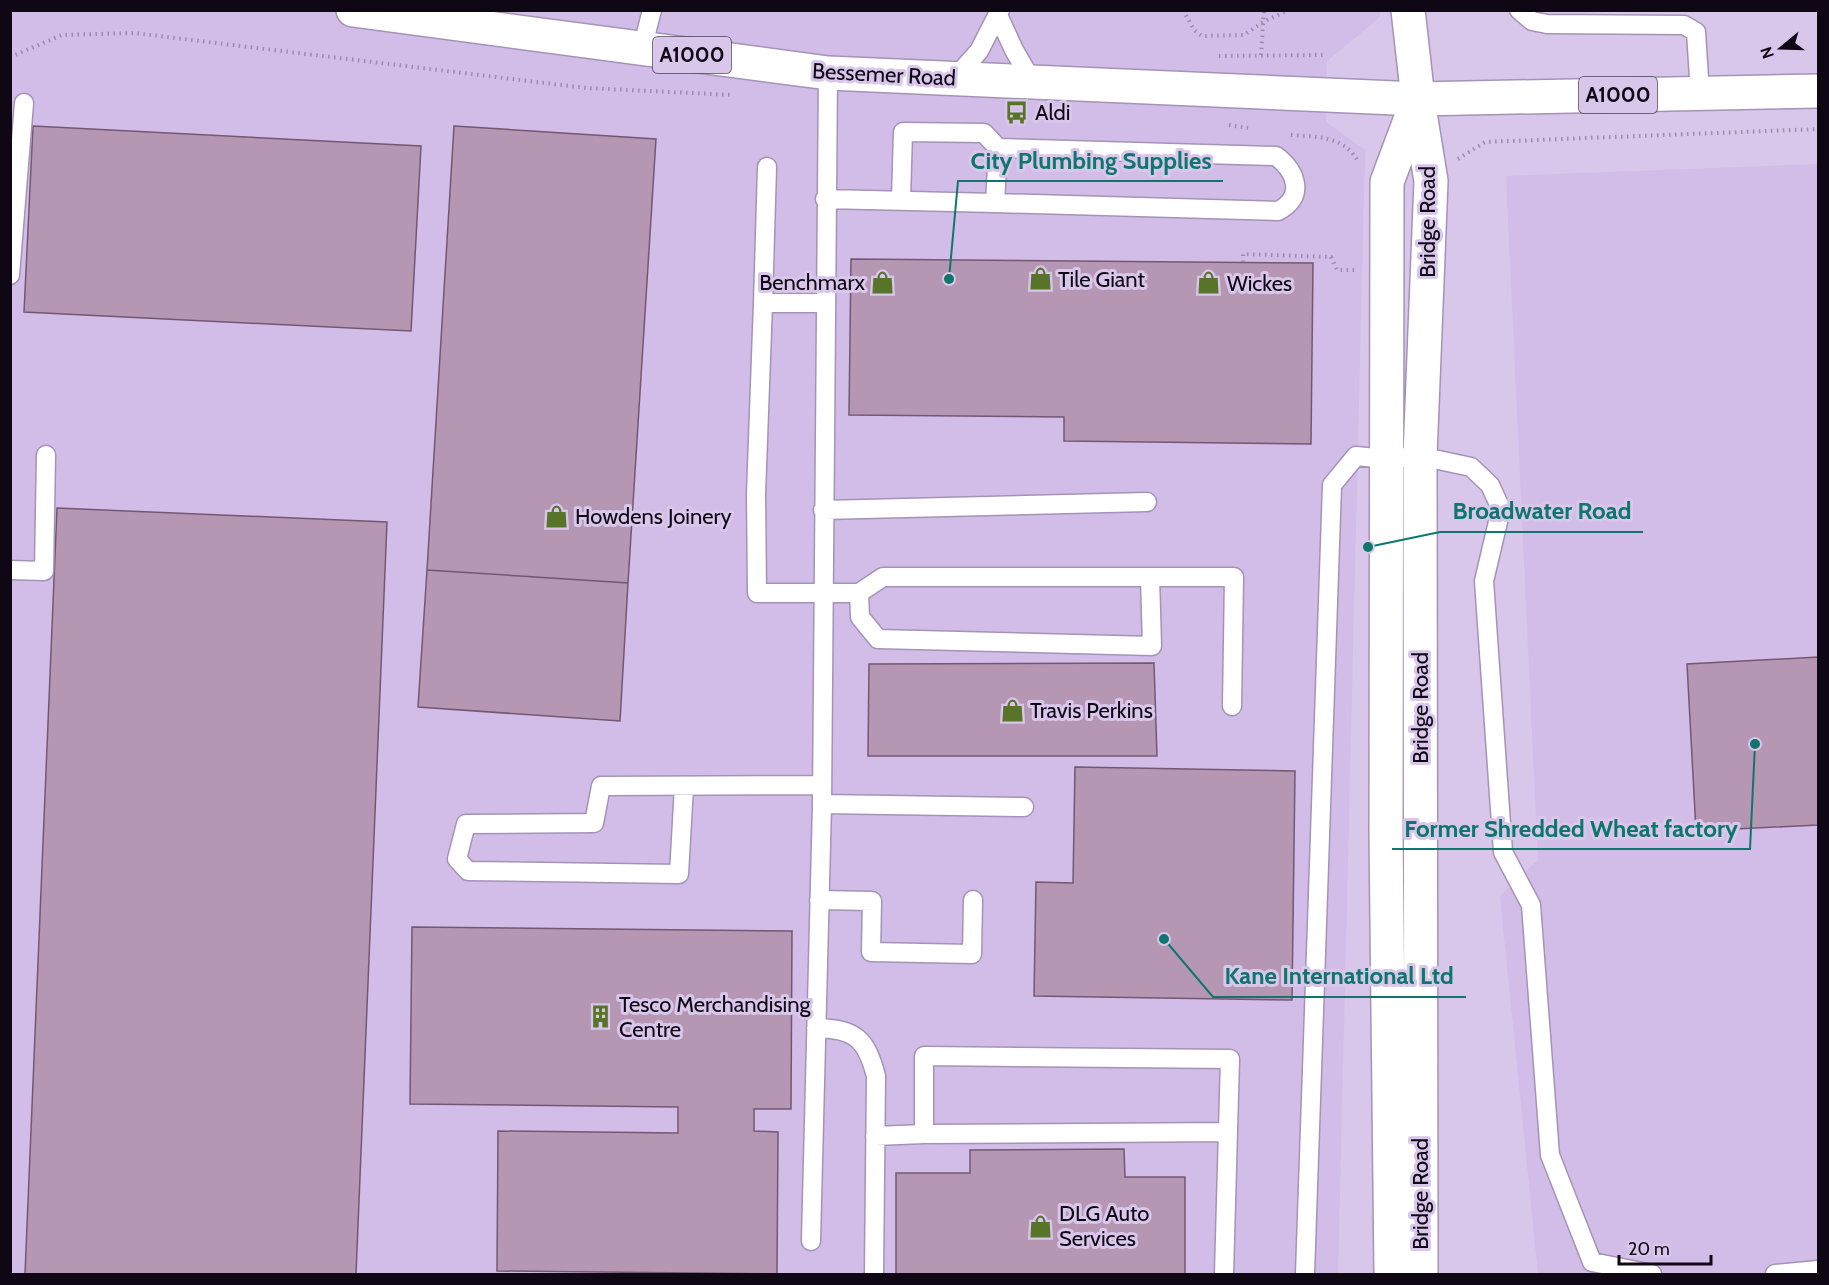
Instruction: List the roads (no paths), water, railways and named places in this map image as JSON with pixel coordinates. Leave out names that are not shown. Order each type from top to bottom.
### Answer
[{"type":"main road","name":"Bessemer Road","points":[[353,10],[828,73],[1418,99]]},
{"type":"main road","points":[[1408,10],[1418,99]]},
{"type":"main road","name":"A1000","points":[[1418,99],[1818,91]]},
{"type":"main road","name":"Bridge Road","points":[[1418,99],[1431,181],[1420,456],[1420,1275]]},
{"type":"main road","name":"Bridge Road","points":[[1390,1275],[1387,182],[1418,99]]},
{"type":"lane","points":[[642,49],[652,10]]},
{"type":"lane","points":[[1519,10],[1532,21],[1548,24],[1684,25],[1696,32],[1700,93]]},
{"type":"lane","points":[[955,78],[979,51],[999,13]]},
{"type":"lane","points":[[999,13],[1014,50],[1032,81]]},
{"type":"lane","points":[[811,1241],[822,804],[824,303],[828,73]]},
{"type":"lane","points":[[10,275],[24,103]]},
{"type":"lane","points":[[901,200],[903,132],[984,132],[998,148],[995,203]]},
{"type":"lane","points":[[825,199],[1278,211],[1287,206],[1294,194],[1294,180],[1289,166],[1276,156],[998,148]]},
{"type":"lane","points":[[767,167],[756,494],[757,593],[859,593],[883,577],[1234,577],[1233,706]]},
{"type":"lane","points":[[763,303],[824,303]]},
{"type":"lane","points":[[10,570],[44,571],[46,455]]},
{"type":"lane","points":[[1305,1275],[1332,485],[1356,456],[1386,459],[1420,456],[1471,467],[1490,485],[1501,509],[1484,581],[1502,840],[1503,852],[1531,905],[1550,1155],[1592,1262],[1652,1275]]},
{"type":"lane","points":[[824,510],[1147,502]]},
{"type":"lane","points":[[859,593],[860,617],[878,639],[1152,646],[1150,577]]},
{"type":"lane","points":[[684,786],[679,874],[468,871],[457,859],[466,824],[594,823],[601,786],[822,785]]},
{"type":"lane","points":[[822,804],[1024,807]]},
{"type":"lane","points":[[819,900],[872,901],[871,952],[972,954],[973,900]]},
{"type":"lane","points":[[816,1028],[838,1029],[855,1035],[870,1053],[876,1076],[874,1275]]},
{"type":"lane","points":[[924,1134],[924,1056],[1230,1059],[1224,1275]]},
{"type":"lane","points":[[875,1136],[1228,1132]]},
{"type":"lane","points":[[1775,1275],[1818,1270]]},
{"type":"place","name":"Aldi","points":[[1017,112]]},
{"type":"place","name":"City Plumbing Supplies","points":[[949,279]]},
{"type":"place","name":"Tile Giant","points":[[1040,279]]},
{"type":"place","name":"Benchmarx","points":[[883,282]]},
{"type":"place","name":"Wickes","points":[[1209,283]]},
{"type":"place","name":"Howdens Joinery","points":[[557,516]]},
{"type":"place","name":"Broadwater Road","points":[[1368,547]]},
{"type":"place","name":"Travis Perkins","points":[[1012,710]]},
{"type":"place","name":"Former Shredded Wheat factory","points":[[1755,744]]},
{"type":"place","name":"Kane International Ltd","points":[[1164,939]]},
{"type":"place","name":"Tesco Merchandising Centre","points":[[601,1017]]},
{"type":"place","name":"DLG Auto Services","points":[[1041,1226]]}]
